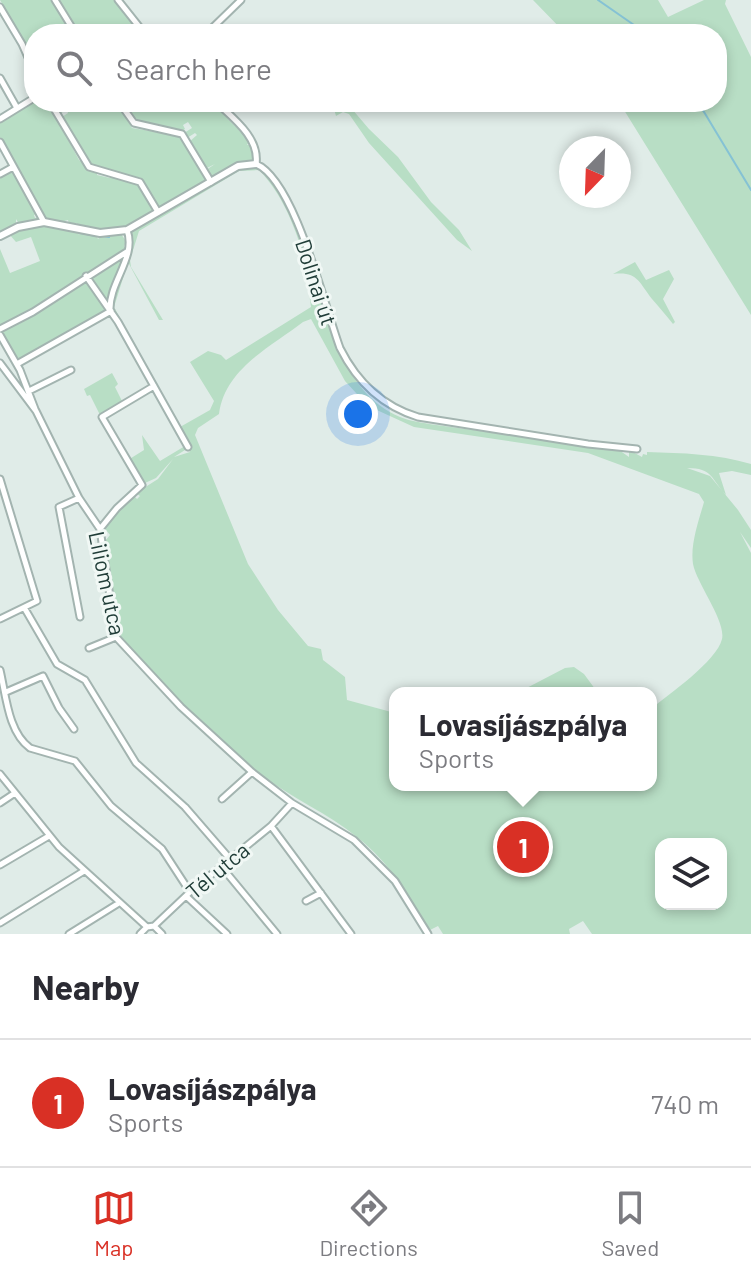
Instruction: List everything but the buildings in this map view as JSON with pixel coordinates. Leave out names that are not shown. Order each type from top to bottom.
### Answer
[{"type":"street","points":[[55,0],[70,24]]},
{"type":"street","points":[[118,0],[136,24]]},
{"type":"street","points":[[216,24],[241,0]]},
{"type":"street","points":[[0,7],[24,48]]},
{"type":"street","points":[[0,78],[17,108]]},
{"type":"street","points":[[0,119],[24,104]]},
{"type":"street","points":[[56,112],[89,167],[141,183],[158,212]]},
{"type":"street","points":[[126,112],[134,123],[183,136],[211,182]]},
{"type":"street","points":[[0,236],[18,227],[44,222],[103,234],[127,230],[238,166],[256,164],[257,156],[252,142],[226,112]]},
{"type":"street","points":[[0,142],[44,222]]},
{"type":"street","name":"Dolinai út","points":[[256,164],[266,170],[278,185],[299,226],[334,333],[347,362],[380,399],[402,412],[441,421],[637,449]]},
{"type":"street","points":[[0,174],[13,167]]},
{"type":"street","points":[[111,311],[111,297],[131,246],[127,230]]},
{"type":"street","points":[[36,411],[0,332],[128,251]]},
{"type":"street","points":[[86,276],[111,311],[188,447]]},
{"type":"street","points":[[17,364],[111,311]]},
{"type":"street","name":"Liliom utca","points":[[0,363],[36,411],[79,498],[100,529],[116,637],[185,711],[252,772],[292,803],[354,840],[395,881],[428,934]]},
{"type":"street","points":[[29,391],[71,370]]},
{"type":"street","points":[[100,529],[142,485],[102,417],[154,386]]},
{"type":"street","points":[[0,479],[37,601],[0,619]]},
{"type":"street","points":[[79,498],[59,507],[80,617]]},
{"type":"street","points":[[25,609],[57,664],[85,680],[136,763],[191,813],[230,859]]},
{"type":"street","points":[[89,648],[116,637]]},
{"type":"street","points":[[0,670],[15,730],[24,744],[78,763],[111,806],[162,849],[188,894],[227,934]]},
{"type":"street","points":[[6,692],[43,676],[74,729]]},
{"type":"street","points":[[222,799],[252,772]]},
{"type":"street","points":[[0,774],[49,836],[84,871],[119,903],[162,934]]},
{"type":"street","points":[[0,803],[15,793]]},
{"type":"street","name":"Tél utca","points":[[140,934],[271,826],[292,803]]},
{"type":"street","points":[[271,826],[351,934]]},
{"type":"street","points":[[0,865],[49,836]]},
{"type":"street","points":[[221,866],[277,934]]},
{"type":"street","points":[[0,923],[84,871]]},
{"type":"street","points":[[306,901],[321,893]]},
{"type":"street","points":[[69,934],[119,903]]},
{"type":"green space","points":[[0,0],[53,0],[66,24],[24,24],[24,43]]},
{"type":"green space","points":[[57,0],[116,0],[134,24],[74,24]]},
{"type":"green space","points":[[533,0],[658,0],[668,17],[704,0],[726,0],[725,4],[751,57],[751,315],[625,112],[727,112],[727,24],[556,24]]},
{"type":"green space","points":[[24,107],[24,112],[53,112],[79,160],[97,175],[110,178],[111,175],[138,183],[153,212],[128,225],[105,230],[85,229],[86,226],[81,228],[76,226],[77,223],[69,224],[68,220],[61,222],[44,217],[0,137],[0,121]]},
{"type":"green space","points":[[123,112],[132,128],[181,136],[206,181],[158,207],[141,178],[90,165],[62,117],[68,113]]},
{"type":"green space","points":[[130,112],[221,112],[245,136],[249,142],[247,145],[255,153],[254,160],[211,178],[206,170],[215,164],[205,169],[189,142],[197,135],[195,133],[187,138],[184,133],[192,128],[188,122],[183,125],[185,129],[182,131],[135,122]]},
{"type":"green space","points":[[343,112],[355,112],[398,157],[431,202],[459,230],[472,251],[457,240],[369,143],[349,114]]},
{"type":"green space","points":[[257,166],[277,187],[286,204],[328,323],[355,380],[375,401],[400,417],[429,424],[619,450],[629,457],[629,450],[642,457],[647,452],[687,454],[751,464],[751,475],[732,471],[719,473],[726,495],[707,472],[687,468],[710,476],[751,530],[751,548],[740,532],[751,553],[751,934],[592,934],[583,921],[569,929],[570,934],[443,934],[438,926],[430,930],[398,880],[369,847],[322,813],[272,783],[190,713],[117,636],[105,541],[110,535],[106,530],[102,534],[101,530],[133,495],[137,499],[140,496],[136,493],[158,479],[173,459],[156,478],[145,483],[128,460],[144,450],[142,435],[160,461],[185,446],[185,450],[174,457],[190,452],[180,427],[210,410],[214,401],[190,362],[208,351],[226,360],[311,307],[309,293],[314,289],[299,241],[279,196],[259,170],[239,171],[139,231],[130,260],[131,267],[163,320],[159,320],[128,262],[114,306],[114,293],[132,248],[130,231],[238,168]],"holes":[[[311,319],[345,381],[368,406],[414,427],[588,453],[699,494],[704,502],[694,540],[693,564],[720,622],[722,639],[702,667],[657,704],[657,791],[389,791],[389,711],[347,700],[345,677],[323,660],[321,649],[308,646],[278,610],[248,564],[195,435],[198,428],[219,414],[223,398],[239,372],[263,351]]]},
{"type":"green space","points":[[12,170],[38,213],[34,215],[35,218],[39,217],[39,220],[19,224],[16,219],[16,225],[0,233],[0,176]]},
{"type":"green space","points":[[44,224],[78,231],[79,235],[80,232],[96,235],[98,239],[121,234],[126,241],[124,247],[127,246],[0,328],[0,249],[10,273],[40,261],[31,237],[16,242],[9,234],[21,228]]},
{"type":"green space","points":[[123,257],[109,308],[89,278]]},
{"type":"green space","points":[[635,262],[646,280],[669,270],[674,279],[663,299],[675,322],[673,324],[637,279],[627,274],[613,274]]},
{"type":"green space","points":[[85,278],[89,282],[87,285],[94,289],[94,294],[108,310],[17,361],[1,330]]},
{"type":"green space","points":[[115,308],[130,336],[121,323]]},
{"type":"green space","points":[[112,373],[123,403],[100,415],[84,389]]},
{"type":"green space","points":[[574,667],[594,687],[529,687],[565,668]]},
{"type":"waterway","points":[[598,0],[633,24]]},
{"type":"waterway","points":[[704,112],[751,190]]},
{"type":"waterway","points":[[81,233],[96,236]]},
{"type":"waterway","points":[[103,236],[109,237]]},
{"type":"place","name":"Lovasíjászpálya","points":[[523,847]]}]
